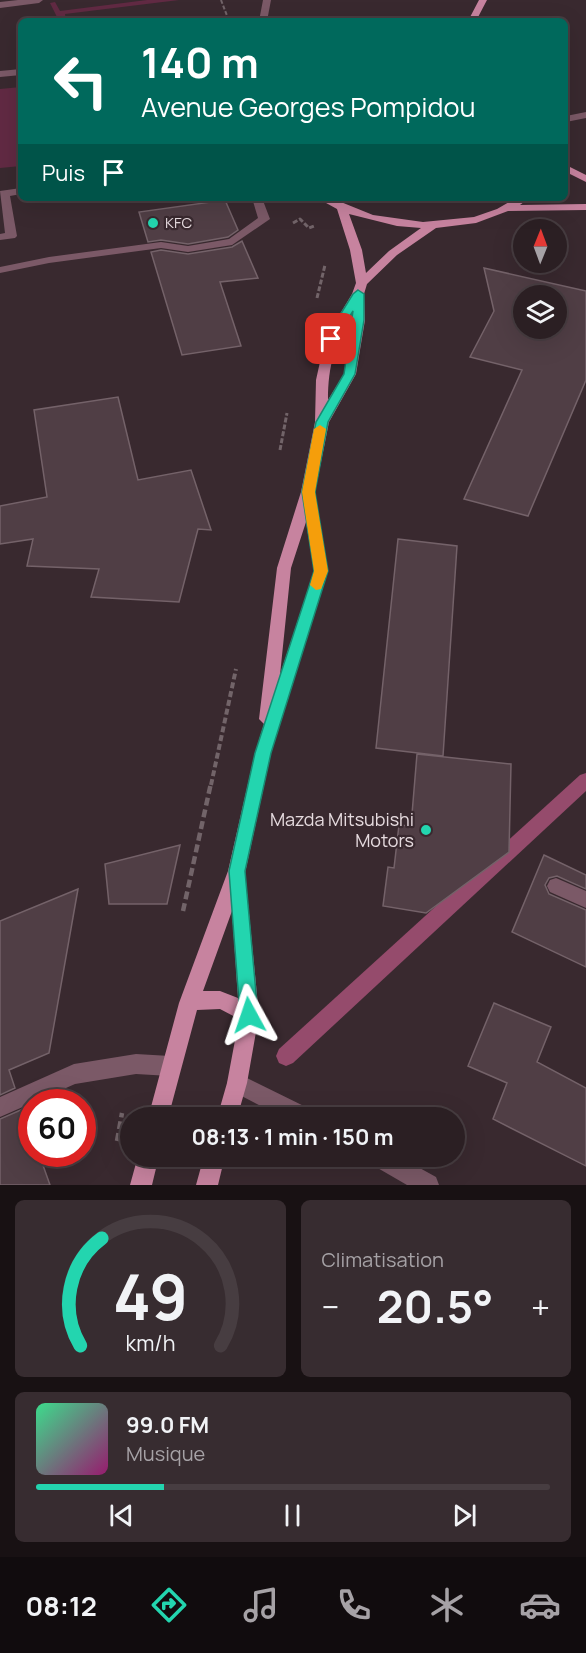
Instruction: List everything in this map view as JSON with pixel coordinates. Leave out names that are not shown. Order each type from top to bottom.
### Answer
[{"type":"main road","points":[[474,18],[483,0]]},
{"type":"main road","points":[[568,169],[586,179]]},
{"type":"main road","points":[[327,201],[342,209],[369,218],[400,224],[433,225],[470,220],[509,208],[586,207]]},
{"type":"main road","points":[[509,208],[520,201]]},
{"type":"main road","points":[[322,422],[350,374],[359,320],[360,288],[356,250],[342,209]]},
{"type":"main road","points":[[263,753],[284,568],[308,492],[322,422],[322,380],[331,339],[360,288],[393,253],[433,225]]},
{"type":"main road","points":[[161,1107],[170,1066],[189,1003],[237,871],[263,753],[321,571],[308,492]]},
{"type":"main road","points":[[230,1107],[237,1083],[249,1015],[237,871]]},
{"type":"main road","points":[[189,1003],[209,998],[229,1001],[249,1015]]},
{"type":"main road","points":[[141,1185],[145,1167]]},
{"type":"main road","points":[[207,1185],[212,1167]]},
{"type":"street","points":[[0,5],[39,0]]},
{"type":"street","points":[[264,18],[267,0]]},
{"type":"street","points":[[0,74],[18,72]]},
{"type":"street","points":[[568,119],[586,115]]},
{"type":"street","points":[[0,237],[11,236],[2,193],[18,191]]},
{"type":"street","points":[[0,270],[49,260],[161,245],[188,249],[232,242],[264,219],[257,201]]},
{"type":"street","points":[[556,886],[586,900]]},
{"type":"street","points":[[0,1107],[74,1074],[136,1064],[170,1066]]},
{"type":"street","points":[[237,1083],[285,1107]]},
{"type":"street","points":[[396,1167],[428,1185]]},
{"type":"path","points":[[221,0],[228,18]]},
{"type":"shaded area","points":[[147,0],[179,0],[65,14],[66,18],[58,18],[50,3],[55,2],[60,11]]},
{"type":"shaded area","points":[[18,87],[18,166],[0,168],[0,89]]},
{"type":"building","points":[[225,201],[238,230],[228,237],[188,244],[161,240],[148,242],[139,212]]},
{"type":"building","points":[[242,241],[258,278],[220,282],[241,346],[182,355],[151,252],[161,250],[188,254],[232,247]]},
{"type":"building","points":[[484,268],[559,285],[513,285],[513,339],[567,339],[567,287],[586,291],[586,380],[528,516],[464,499],[522,370],[470,357],[494,311]]},
{"type":"building","points":[[118,397],[138,480],[191,470],[211,530],[198,529],[179,602],[91,597],[99,569],[27,566],[33,539],[0,544],[0,506],[47,497],[34,410]]},
{"type":"building","points":[[398,539],[457,546],[443,756],[376,748]]},
{"type":"building","points":[[417,754],[511,764],[509,852],[426,913],[383,906],[388,867],[394,868],[399,825],[411,826]]},
{"type":"building","points":[[180,845],[167,904],[109,904],[105,864]]},
{"type":"building","points":[[544,855],[586,875],[586,889],[557,876],[549,878],[545,885],[549,894],[586,910],[586,967],[512,932]]},
{"type":"building","points":[[78,889],[49,1053],[9,1070],[15,1088],[0,1095],[0,921]]},
{"type":"building","points":[[494,1003],[551,1027],[537,1062],[586,1088],[586,1166],[493,1119],[507,1083],[468,1066]]},
{"type":"building","points":[[18,1111],[18,1167],[44,1167],[50,1185],[0,1185],[0,1119]]},
{"type":"waterway","points":[[286,1056],[586,780]]},
{"type":"slow traffic","points":[[316,585],[321,571],[308,492],[320,429]]},
{"type":"place","name":"KFC","points":[[153,223]]},
{"type":"place","name":"Mazda Mitsubishi Motors","points":[[426,830]]},
{"type":"route","points":[[249,1015],[237,871],[263,753],[321,571],[308,492],[322,422],[350,374],[359,320],[358,294],[331,339]]}]
